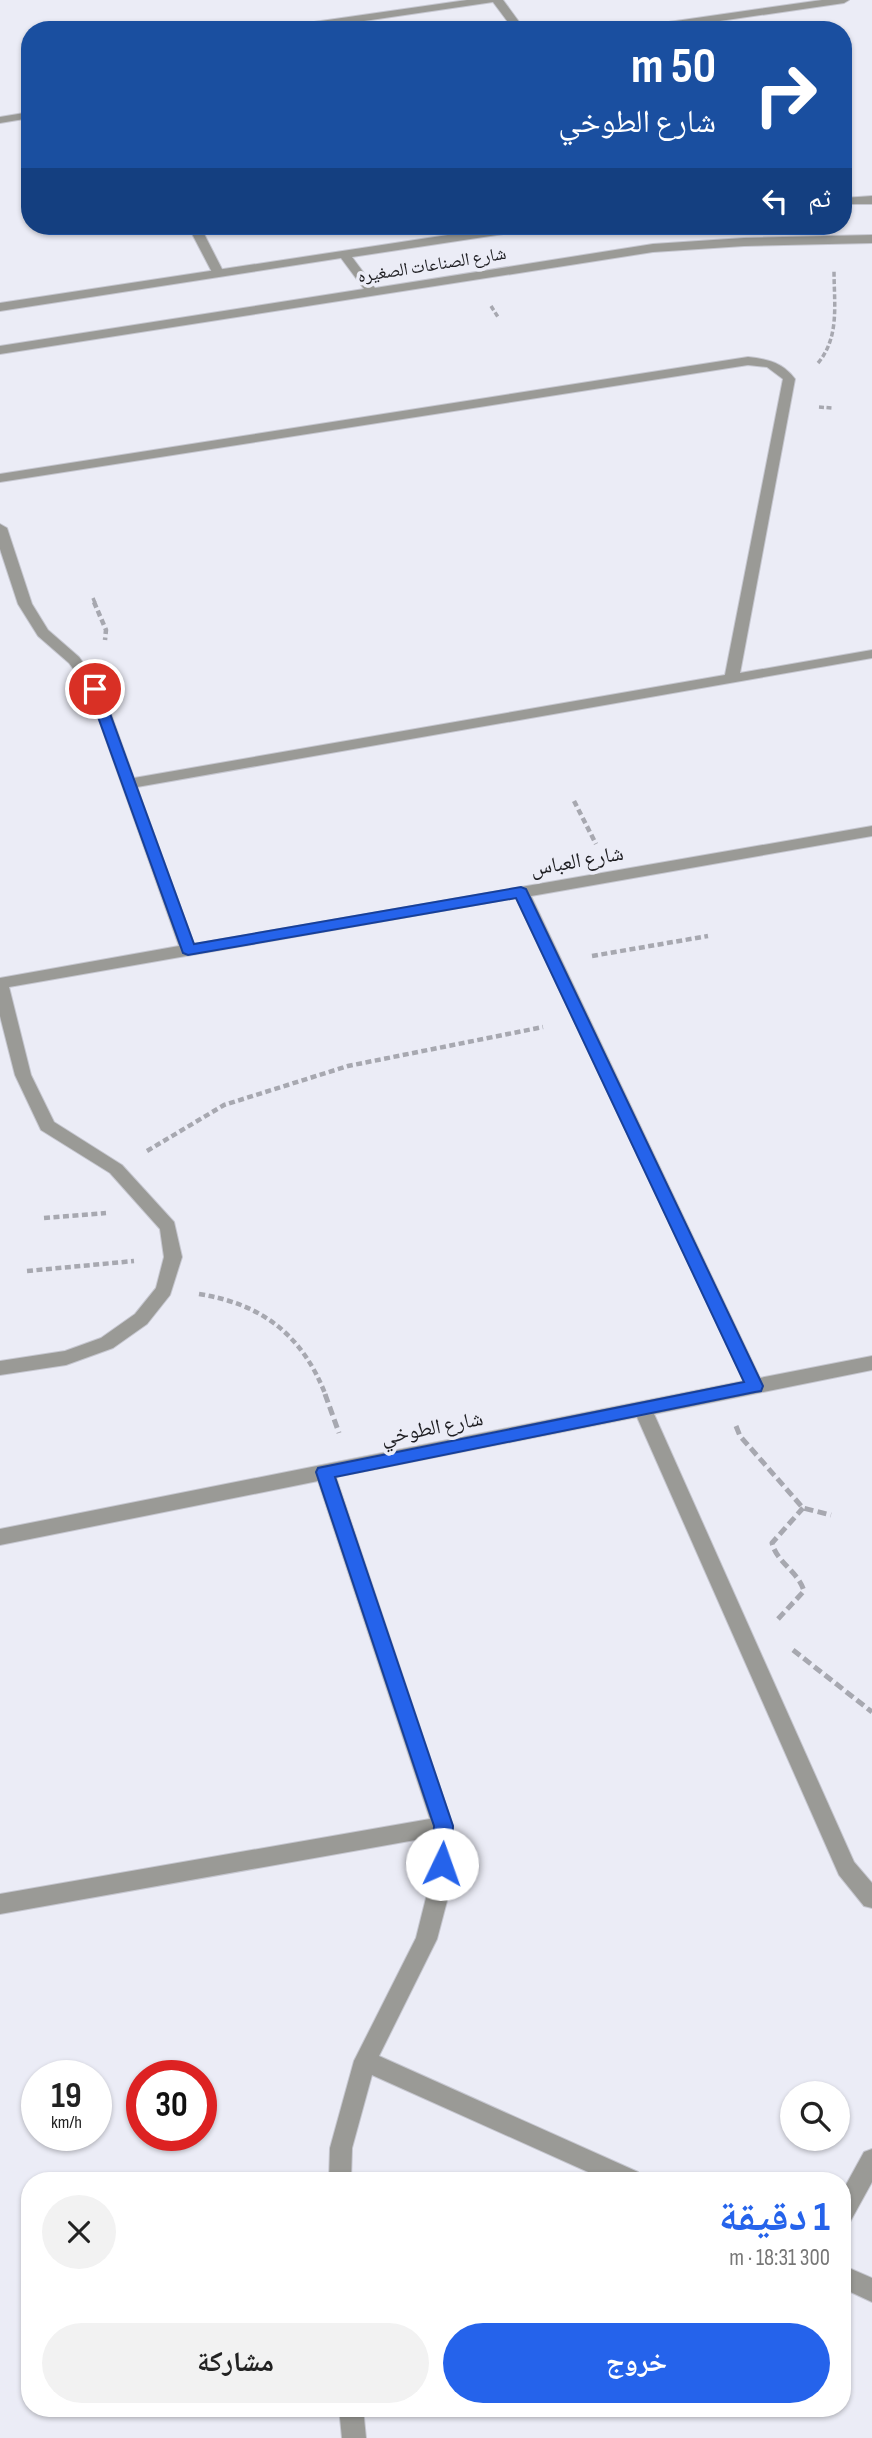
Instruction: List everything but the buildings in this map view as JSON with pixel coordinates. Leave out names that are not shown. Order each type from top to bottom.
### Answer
[{"type":"street","points":[[342,21],[489,0]]},
{"type":"street","points":[[497,0],[513,21]]},
{"type":"street","points":[[697,21],[844,0]]},
{"type":"street","points":[[0,120],[21,117]]},
{"type":"street","points":[[852,201],[872,200]]},
{"type":"street","points":[[199,235],[218,273]]},
{"type":"street","name":"شارع الصناعات الصغيره","points":[[0,307],[470,235]]},
{"type":"street","name":"شارع الصناعات الصغيره","points":[[0,351],[653,248],[872,239]]},
{"type":"street","points":[[344,254],[372,292]]},
{"type":"street","points":[[0,478],[748,361],[767,362],[782,369],[789,379],[732,678]]},
{"type":"street","points":[[0,528],[24,604],[43,633],[74,660],[95,689],[131,783],[188,950]]},
{"type":"street","points":[[131,783],[872,654]]},
{"type":"street","name":"شارع العباس","points":[[0,983],[872,831]]},
{"type":"street","points":[[521,892],[755,1386]]},
{"type":"street","points":[[0,983],[23,1075],[47,1126],[116,1169],[168,1227],[173,1258],[164,1290],[141,1319],[107,1343],[66,1358],[0,1368]]},
{"type":"street","name":"شارع الطوخي","points":[[0,1537],[872,1363]]},
{"type":"street","points":[[643,1409],[846,1868],[872,1899]]},
{"type":"street","points":[[324,1472],[443,1826],[441,1882],[426,1939],[365,2061],[341,2148],[340,2172]]},
{"type":"street","points":[[0,1904],[443,1826]]},
{"type":"street","points":[[365,2061],[612,2172]]},
{"type":"street","points":[[851,2198],[872,2160]]},
{"type":"street","points":[[851,2280],[872,2290]]},
{"type":"street","points":[[352,2417],[354,2438]]},
{"type":"path","points":[[789,379],[810,369],[825,356],[832,342],[835,239]]},
{"type":"path","points":[[574,801],[612,876]]},
{"type":"path","points":[[555,962],[708,936]]},
{"type":"path","points":[[116,1169],[224,1105],[348,1066],[581,1019]]},
{"type":"path","points":[[44,1218],[151,1208]]},
{"type":"path","points":[[27,1271],[173,1258]]},
{"type":"path","points":[[164,1290],[217,1296],[264,1315],[299,1345],[321,1384],[351,1467]]},
{"type":"path","points":[[722,1393],[740,1436],[803,1508],[831,1515]]},
{"type":"path","points":[[775,1622],[804,1591],[800,1578],[775,1554],[772,1543],[803,1508]]},
{"type":"path","points":[[787,1646],[872,1712]]},
{"type":"route","points":[[95,689],[131,783],[188,950],[521,892],[755,1386],[324,1472],[443,1826],[442,1864]]}]
